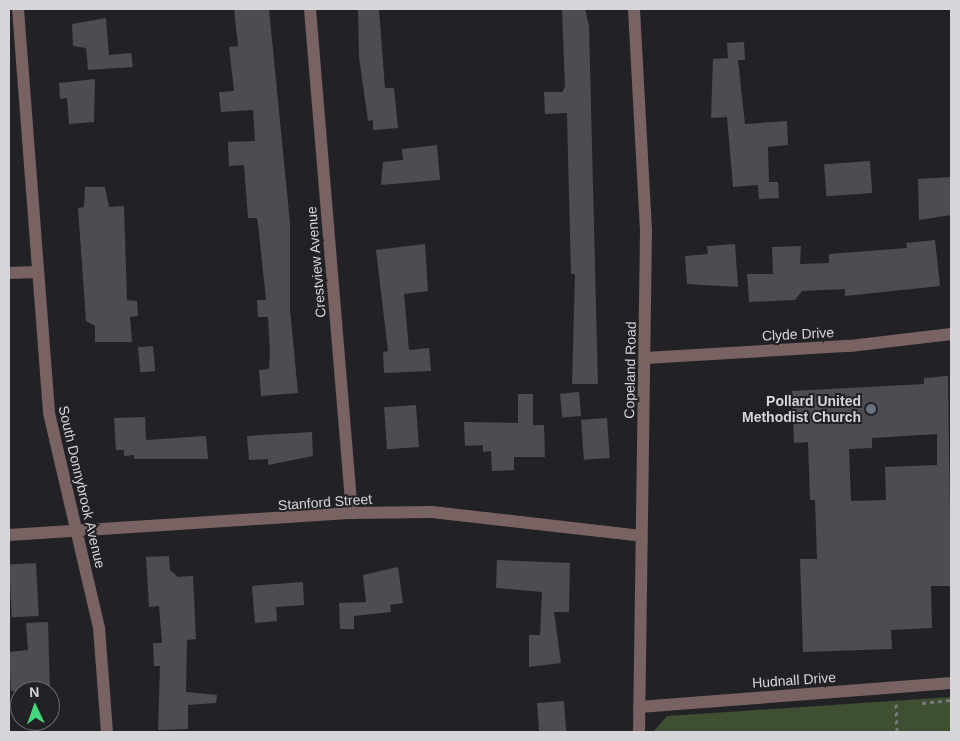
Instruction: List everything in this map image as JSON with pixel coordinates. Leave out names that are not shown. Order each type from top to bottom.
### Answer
[{"type":"street","name":"Crestview Avenue","points":[[310,9],[352,513]]},
{"type":"street","name":"Copeland Road","points":[[634,9],[646,207],[639,732]]},
{"type":"street","name":"South Donnybrook Avenue","points":[[15,14],[49,413],[99,628],[107,732]]},
{"type":"street","points":[[9,273],[36,272]]},
{"type":"street","name":"Clyde Drive","points":[[645,358],[850,346],[951,334]]},
{"type":"street","name":"Stanford Street","points":[[9,535],[352,513],[432,512],[642,536]]},
{"type":"street","name":"Hudnall Drive","points":[[639,707],[951,683]]},
{"type":"path","points":[[913,703],[951,700]]},
{"type":"path","points":[[896,731],[894,704],[904,704]]},
{"type":"green space","points":[[951,697],[951,732],[653,732],[667,716]]},
{"type":"building","points":[[234,9],[269,9],[290,223],[290,309],[298,393],[261,396],[259,370],[269,369],[270,352],[268,317],[258,317],[257,300],[266,300],[258,224],[257,218],[248,218],[244,165],[229,166],[228,142],[255,141],[253,110],[221,112],[219,92],[234,91],[229,47],[238,46]]},
{"type":"building","points":[[358,9],[379,9],[385,88],[394,88],[398,128],[373,130],[373,120],[368,121],[359,57]]},
{"type":"building","points":[[562,9],[585,9],[589,26],[598,384],[572,384],[575,274],[571,274],[567,113],[545,114],[544,92],[562,92],[565,87]]},
{"type":"building","points":[[106,18],[109,55],[131,53],[133,67],[88,70],[86,48],[73,46],[72,24]]},
{"type":"building","points":[[744,42],[745,60],[738,60],[745,124],[787,121],[788,145],[768,147],[769,182],[778,182],[779,198],[759,199],[758,185],[733,187],[727,117],[711,118],[713,59],[728,58],[727,43]]},
{"type":"building","points":[[95,79],[94,122],[69,124],[67,98],[60,99],[59,83]]},
{"type":"building","points":[[437,145],[440,180],[381,185],[383,162],[403,160],[402,149]]},
{"type":"building","points":[[870,161],[872,193],[826,196],[824,164]]},
{"type":"building","points":[[951,177],[951,215],[919,220],[918,179]]},
{"type":"building","points":[[85,187],[105,187],[109,207],[124,206],[127,300],[137,301],[138,316],[130,317],[132,342],[95,342],[95,326],[86,321],[78,208],[84,207]]},
{"type":"building","points":[[935,240],[940,286],[845,296],[845,289],[802,291],[795,300],[749,302],[747,274],[773,274],[772,247],[801,246],[800,264],[829,263],[829,254],[907,248],[906,243]]},
{"type":"building","points":[[425,244],[428,291],[404,294],[409,350],[429,348],[431,371],[384,373],[383,352],[388,351],[376,250]]},
{"type":"building","points":[[735,244],[738,287],[687,284],[685,256],[708,254],[707,246]]},
{"type":"building","points":[[153,346],[155,371],[140,372],[138,347]]},
{"type":"building","points":[[948,376],[951,586],[931,586],[932,628],[891,630],[892,649],[803,652],[800,559],[817,559],[815,500],[810,500],[808,442],[794,443],[792,391],[924,384],[924,378]],"holes":[[[937,434],[937,465],[885,467],[886,500],[851,501],[849,449],[872,448],[872,438]]]},
{"type":"building","points":[[579,392],[581,416],[562,418],[560,394]]},
{"type":"building","points":[[518,394],[533,394],[533,425],[544,425],[545,457],[514,457],[514,470],[492,471],[491,451],[483,452],[483,445],[465,446],[464,422],[518,423]]},
{"type":"building","points":[[416,405],[419,447],[387,449],[384,407]]},
{"type":"building","points":[[145,417],[146,440],[206,436],[208,459],[134,459],[134,455],[124,456],[124,450],[116,450],[114,418]]},
{"type":"building","points":[[607,418],[610,458],[584,460],[581,420]]},
{"type":"building","points":[[312,432],[313,456],[268,465],[268,459],[249,460],[247,436]]},
{"type":"building","points":[[169,556],[170,570],[178,577],[193,576],[196,639],[187,640],[186,692],[217,695],[216,703],[188,705],[188,729],[158,730],[160,666],[154,666],[153,643],[162,643],[159,606],[149,607],[146,557]]},
{"type":"building","points":[[497,560],[570,563],[569,612],[554,612],[561,663],[529,667],[529,635],[540,635],[542,592],[496,588]]},
{"type":"building","points":[[36,563],[39,616],[12,617],[9,564]]},
{"type":"building","points":[[398,567],[403,603],[390,605],[391,612],[354,616],[354,629],[340,629],[339,603],[366,602],[363,575]]},
{"type":"building","points":[[303,582],[304,605],[276,607],[277,621],[255,623],[252,586]]},
{"type":"building","points":[[48,622],[50,681],[10,681],[9,652],[28,650],[26,623]]},
{"type":"building","points":[[564,701],[566,732],[539,732],[537,703]]},
{"type":"place","name":"Pollard United Methodist Church","points":[[871,409]]}]
